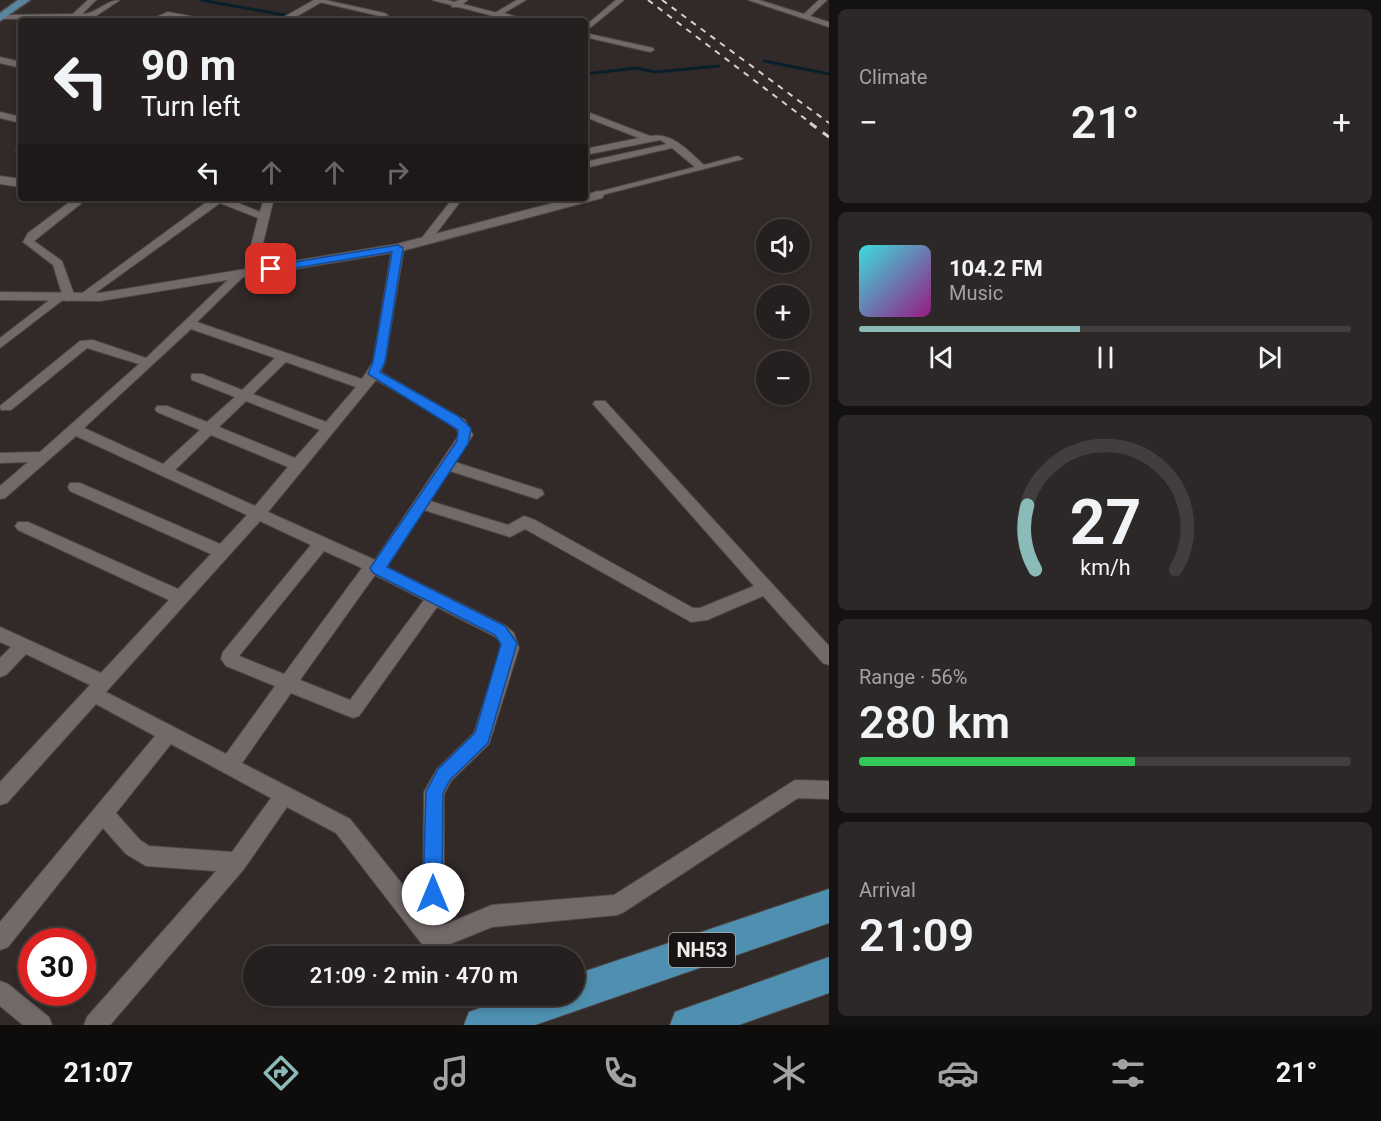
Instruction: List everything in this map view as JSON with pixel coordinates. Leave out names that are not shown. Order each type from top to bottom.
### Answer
[{"type":"highway","name":"NH53","points":[[585,989],[829,906]]},
{"type":"highway","points":[[688,1025],[829,975]]},
{"type":"highway","points":[[483,1025],[538,1006]]},
{"type":"main road","points":[[1,16],[15,0]]},
{"type":"main road","points":[[1,16],[25,0]]},
{"type":"street","points":[[74,17],[92,0]]},
{"type":"street","points":[[1,16],[95,16],[116,0]]},
{"type":"street","points":[[348,7],[360,0]]},
{"type":"street","points":[[436,0],[460,2],[514,18]]},
{"type":"street","points":[[491,18],[522,0]]},
{"type":"street","points":[[588,27],[620,0]]},
{"type":"street","points":[[752,0],[829,26]]},
{"type":"street","points":[[805,18],[823,0],[829,2]]},
{"type":"street","points":[[287,18],[320,1],[384,15]]},
{"type":"street","points":[[158,18],[168,14],[188,18]]},
{"type":"street","points":[[588,36],[650,50]]},
{"type":"street","points":[[0,60],[18,64]]},
{"type":"street","points":[[0,115],[18,119]]},
{"type":"street","points":[[588,115],[649,139]]},
{"type":"street","points":[[588,151],[664,138],[702,168]]},
{"type":"street","points":[[588,141],[604,148]]},
{"type":"street","points":[[588,164],[674,145]]},
{"type":"street","points":[[588,198],[738,159]]},
{"type":"street","points":[[0,180],[18,183]]},
{"type":"street","points":[[588,186],[598,195]]},
{"type":"street","points":[[70,297],[58,263],[28,242],[32,235],[69,207],[81,201]]},
{"type":"street","points":[[3,337],[70,297],[214,201]]},
{"type":"street","points":[[225,201],[264,217]]},
{"type":"street","points":[[0,494],[76,430],[245,273],[268,201]]},
{"type":"street","points":[[425,241],[456,201]]},
{"type":"street","points":[[0,296],[100,297],[398,248],[575,201]]},
{"type":"street","points":[[0,796],[257,514],[369,379],[379,362],[398,248]]},
{"type":"street","points":[[190,324],[283,358],[369,379],[454,419],[465,428],[464,441],[422,504],[229,765]]},
{"type":"street","points":[[6,407],[84,344],[93,344],[148,363]]},
{"type":"street","points":[[164,472],[283,358]]},
{"type":"street","points":[[197,377],[328,428]]},
{"type":"street","points":[[600,404],[829,658]]},
{"type":"street","points":[[162,409],[298,465]]},
{"type":"street","points":[[76,430],[375,567],[500,631],[508,638],[510,648],[482,738],[444,775],[434,792],[433,940]]},
{"type":"street","points":[[0,458],[44,457]]},
{"type":"street","points":[[448,465],[537,494]]},
{"type":"street","points":[[75,487],[223,552]]},
{"type":"street","points":[[422,504],[510,531],[524,522],[530,524],[691,615],[701,615],[766,588]]},
{"type":"street","points":[[22,526],[181,598]]},
{"type":"street","points":[[322,543],[230,656],[232,662],[348,710],[357,708],[434,597]]},
{"type":"street","points":[[0,634],[24,645],[99,688],[168,733],[343,826],[433,940]]},
{"type":"street","points":[[0,670],[24,645]]},
{"type":"street","points":[[0,939],[168,733]]},
{"type":"street","points":[[433,940],[492,915],[617,904],[795,789],[829,790]]},
{"type":"street","points":[[95,1025],[237,862],[285,794]]},
{"type":"street","points":[[103,813],[133,847],[146,856],[237,862]]},
{"type":"street","points":[[0,992],[40,1025]]},
{"type":"waterway","points":[[201,0],[300,18]]},
{"type":"waterway","points":[[764,61],[829,74]]},
{"type":"waterway","points":[[588,74],[636,68],[655,72],[719,66]]},
{"type":"railway","points":[[648,0],[812,124]]},
{"type":"railway","points":[[662,0],[829,123]]},
{"type":"railway","points":[[810,123],[829,137]]},
{"type":"route","points":[[271,269],[398,248],[379,362],[374,374],[454,419],[465,428],[464,441],[378,568],[500,631],[505,634],[510,643],[482,738],[444,775],[434,792],[432,802],[433,894]]}]
